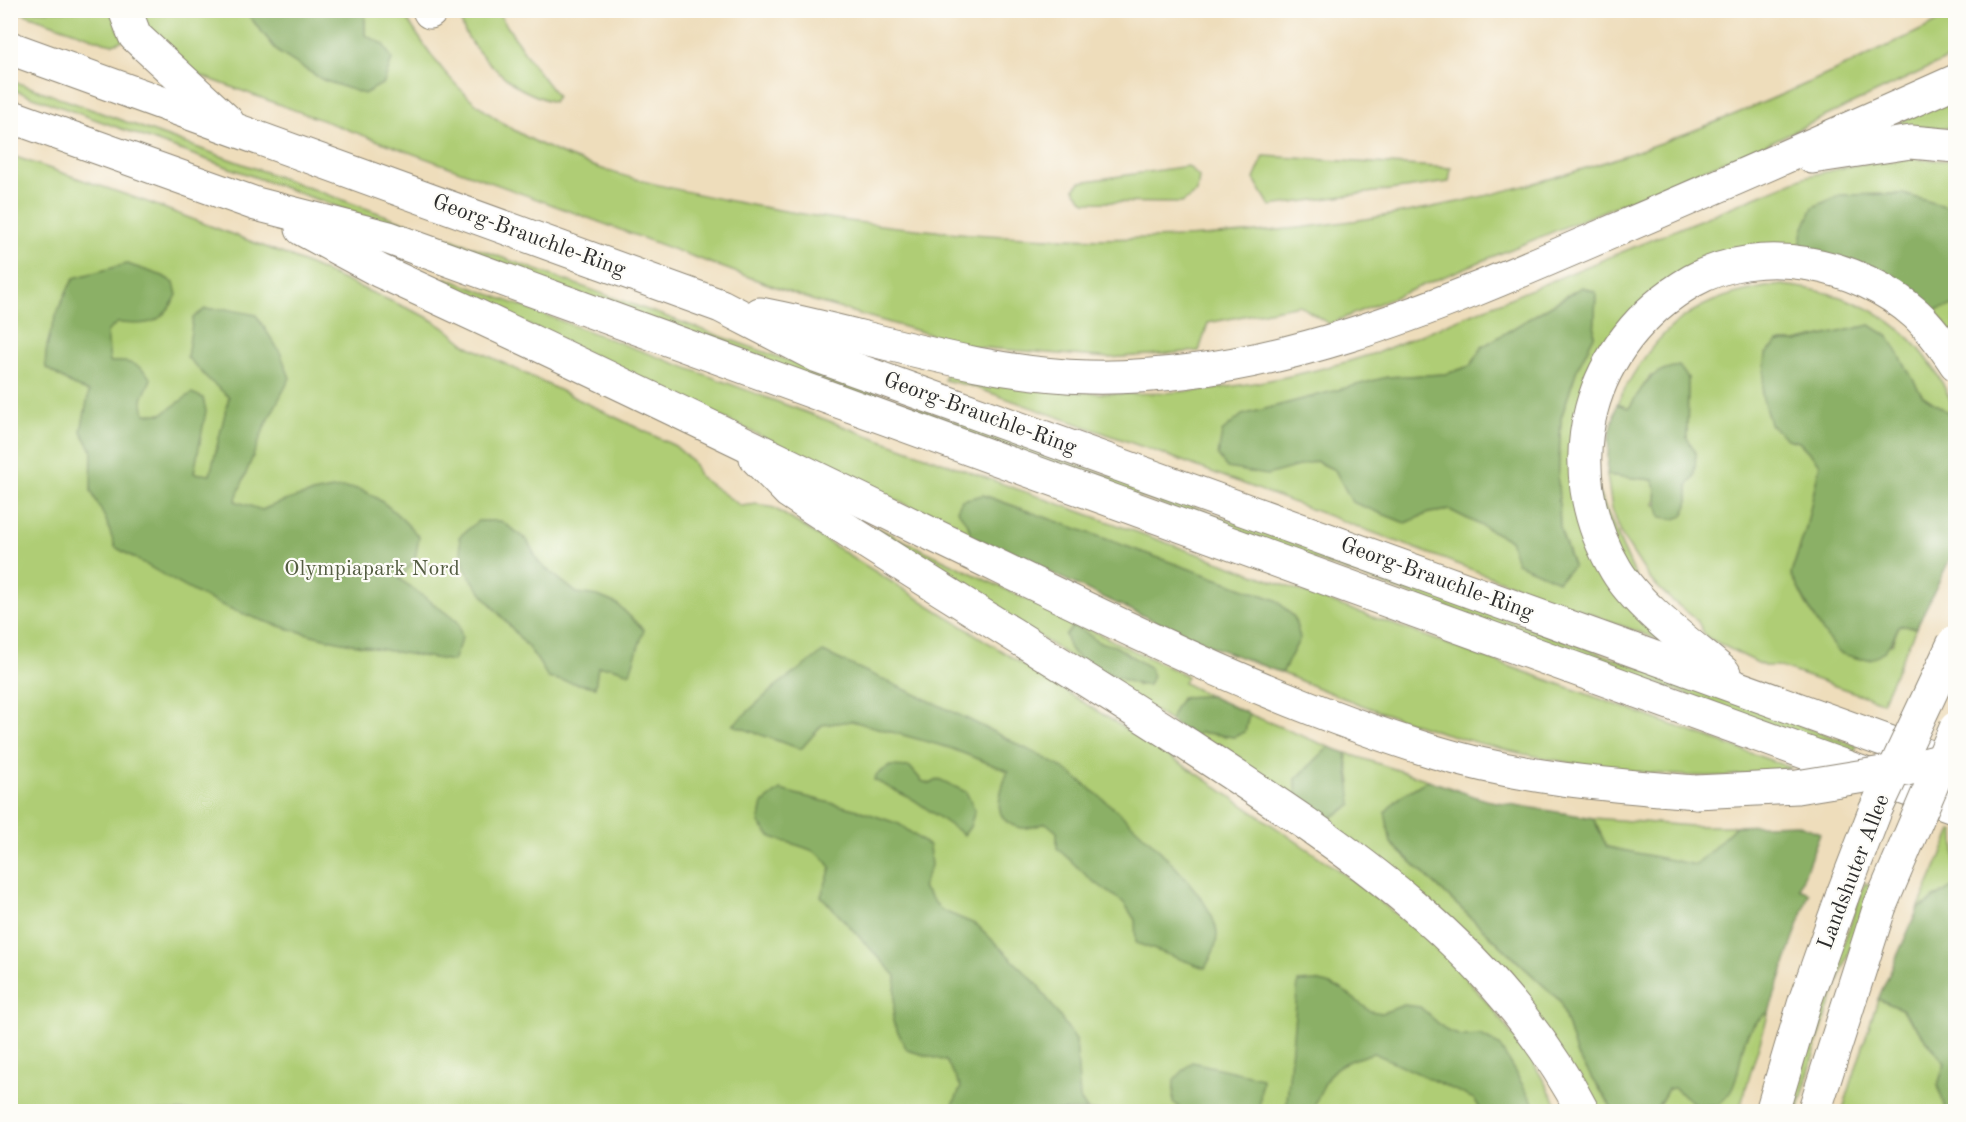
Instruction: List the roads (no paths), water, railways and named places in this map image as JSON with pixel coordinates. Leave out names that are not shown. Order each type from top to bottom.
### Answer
[{"type":"highway","points":[[125,10],[135,36],[237,130]]},
{"type":"highway","name":"Georg-Brauchle-Ring","points":[[10,48],[721,306],[818,356],[1956,766]]},
{"type":"highway","points":[[721,306],[825,326],[952,359],[1015,372],[1090,377],[1164,373],[1241,363],[1333,340],[1457,298],[1772,163],[1956,81]]},
{"type":"highway","name":"Georg-Brauchle-Ring","points":[[10,116],[256,204],[389,238],[1956,807]]},
{"type":"highway","points":[[1772,163],[1911,142],[1956,146]]},
{"type":"highway","points":[[256,204],[380,271],[1196,658],[1313,708],[1436,752],[1509,770],[1597,784],[1696,792],[1797,787],[1907,769],[1956,757]]},
{"type":"highway","points":[[1741,688],[1658,618],[1617,572],[1596,530],[1585,488],[1583,446],[1592,401],[1614,357],[1639,322],[1664,300],[1694,280],[1731,267],[1763,261],[1803,262],[1845,273],[1883,291],[1915,314],[1942,343],[1956,364]]},
{"type":"highway","points":[[743,443],[789,492],[1304,820],[1380,876],[1440,926],[1516,1007],[1550,1054],[1583,1112]]},
{"type":"highway","name":"Landshuter Allee","points":[[1772,1112],[1805,1001],[1875,811],[1955,640]]},
{"type":"highway","name":"Landshuter Allee","points":[[1815,1112],[1880,906],[1956,728]]},
{"type":"park label","name":"Olympiapark Nord","points":[[372,569]]}]
